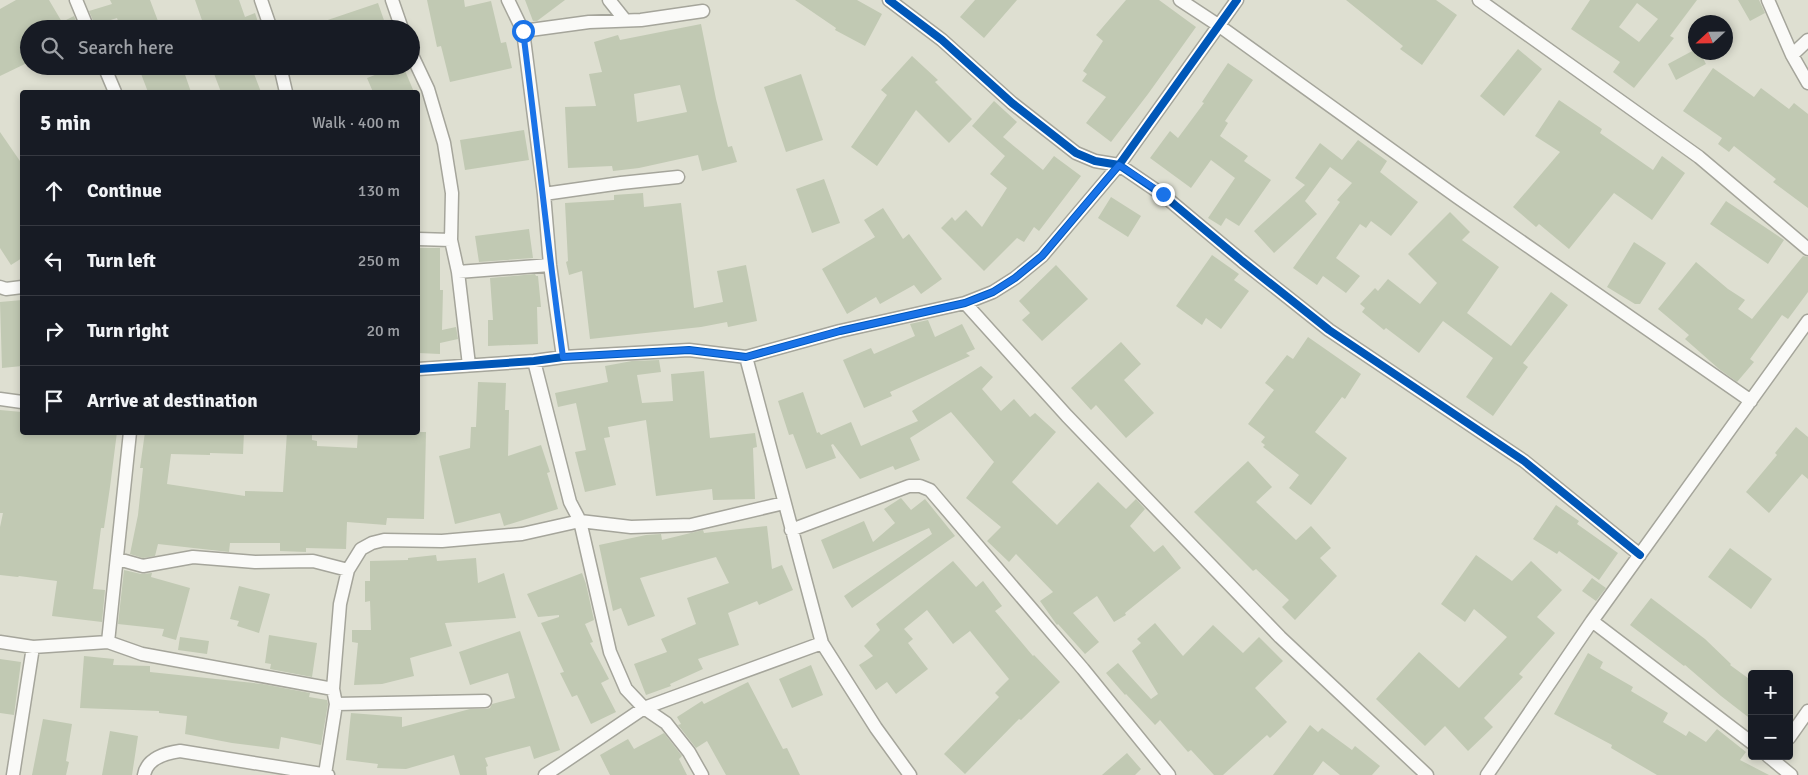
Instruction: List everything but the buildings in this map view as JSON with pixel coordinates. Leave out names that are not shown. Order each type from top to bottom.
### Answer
[{"type":"street","points":[[76,0],[84,20]]},
{"type":"street","points":[[261,0],[268,20]]},
{"type":"street","points":[[392,0],[399,20]]},
{"type":"street","points":[[508,0],[523,31],[544,194],[550,265],[563,357]]},
{"type":"street","points":[[609,0],[625,20]]},
{"type":"street","points":[[889,0],[942,40],[1012,103],[1076,152],[1095,161],[1119,165],[1163,194],[1329,330],[1524,461],[1640,555]]},
{"type":"street","points":[[1180,0],[1218,25],[1466,203],[1751,401]]},
{"type":"street","points":[[420,369],[534,361],[563,357],[689,350],[746,357],[840,331],[965,303],[993,292],[1015,278],[1042,256],[1119,165],[1237,0]]},
{"type":"street","points":[[1479,0],[1699,157],[1808,249]]},
{"type":"street","points":[[1768,0],[1792,55],[1808,83]]},
{"type":"street","points":[[523,31],[590,22],[703,11]]},
{"type":"street","points":[[1792,55],[1808,40]]},
{"type":"street","points":[[420,72],[428,88],[444,143],[452,193],[451,240],[458,272],[469,365]]},
{"type":"street","points":[[107,75],[113,90]]},
{"type":"street","points":[[282,75],[286,90]]},
{"type":"street","points":[[544,194],[678,177]]},
{"type":"street","points":[[420,239],[451,240]]},
{"type":"street","points":[[458,272],[550,265]]},
{"type":"street","points":[[0,287],[6,289],[20,287]]},
{"type":"street","points":[[965,303],[1067,416],[1280,637],[1427,775]]},
{"type":"street","points":[[1487,775],[1592,621],[1808,321]]},
{"type":"street","points":[[746,357],[822,643],[876,728],[910,775]]},
{"type":"street","points":[[534,361],[570,502],[580,521],[610,652],[626,689],[644,708],[666,723],[690,752],[702,775]]},
{"type":"street","points":[[0,399],[20,402]]},
{"type":"street","points":[[108,642],[130,435]]},
{"type":"street","points":[[791,530],[909,486],[930,490],[1083,668],[1169,775]]},
{"type":"street","points":[[144,775],[153,761],[165,754],[180,751],[327,775],[336,704],[333,689],[340,604],[348,570],[361,549],[372,543],[384,540],[442,541],[522,534],[580,521],[631,527],[692,525],[784,503]]},
{"type":"street","points":[[118,559],[143,566],[194,557],[255,562],[313,561],[348,570]]},
{"type":"street","points":[[1592,621],[1748,741]]},
{"type":"street","points":[[0,642],[33,647],[108,642],[142,654],[333,689]]},
{"type":"street","points":[[545,775],[644,708],[822,643]]},
{"type":"street","points":[[14,775],[33,647]]},
{"type":"street","points":[[336,704],[485,701]]},
{"type":"street","points":[[1793,732],[1808,711]]},
{"type":"street","points":[[1775,760],[1791,775]]},
{"type":"cycle path","points":[[889,0],[942,40],[1012,103],[1076,153],[1095,161],[1119,165],[1163,195],[1329,330],[1524,461],[1640,555]]},
{"type":"cycle path","points":[[420,369],[534,361],[563,357],[689,350],[746,357],[840,331],[965,303],[993,292],[1015,278],[1042,256],[1119,165],[1237,0]]},
{"type":"route","points":[[523,31],[544,194],[550,265],[563,357],[689,350],[746,357],[840,331],[965,303],[993,292],[1015,278],[1042,256],[1119,165],[1163,194]]}]
